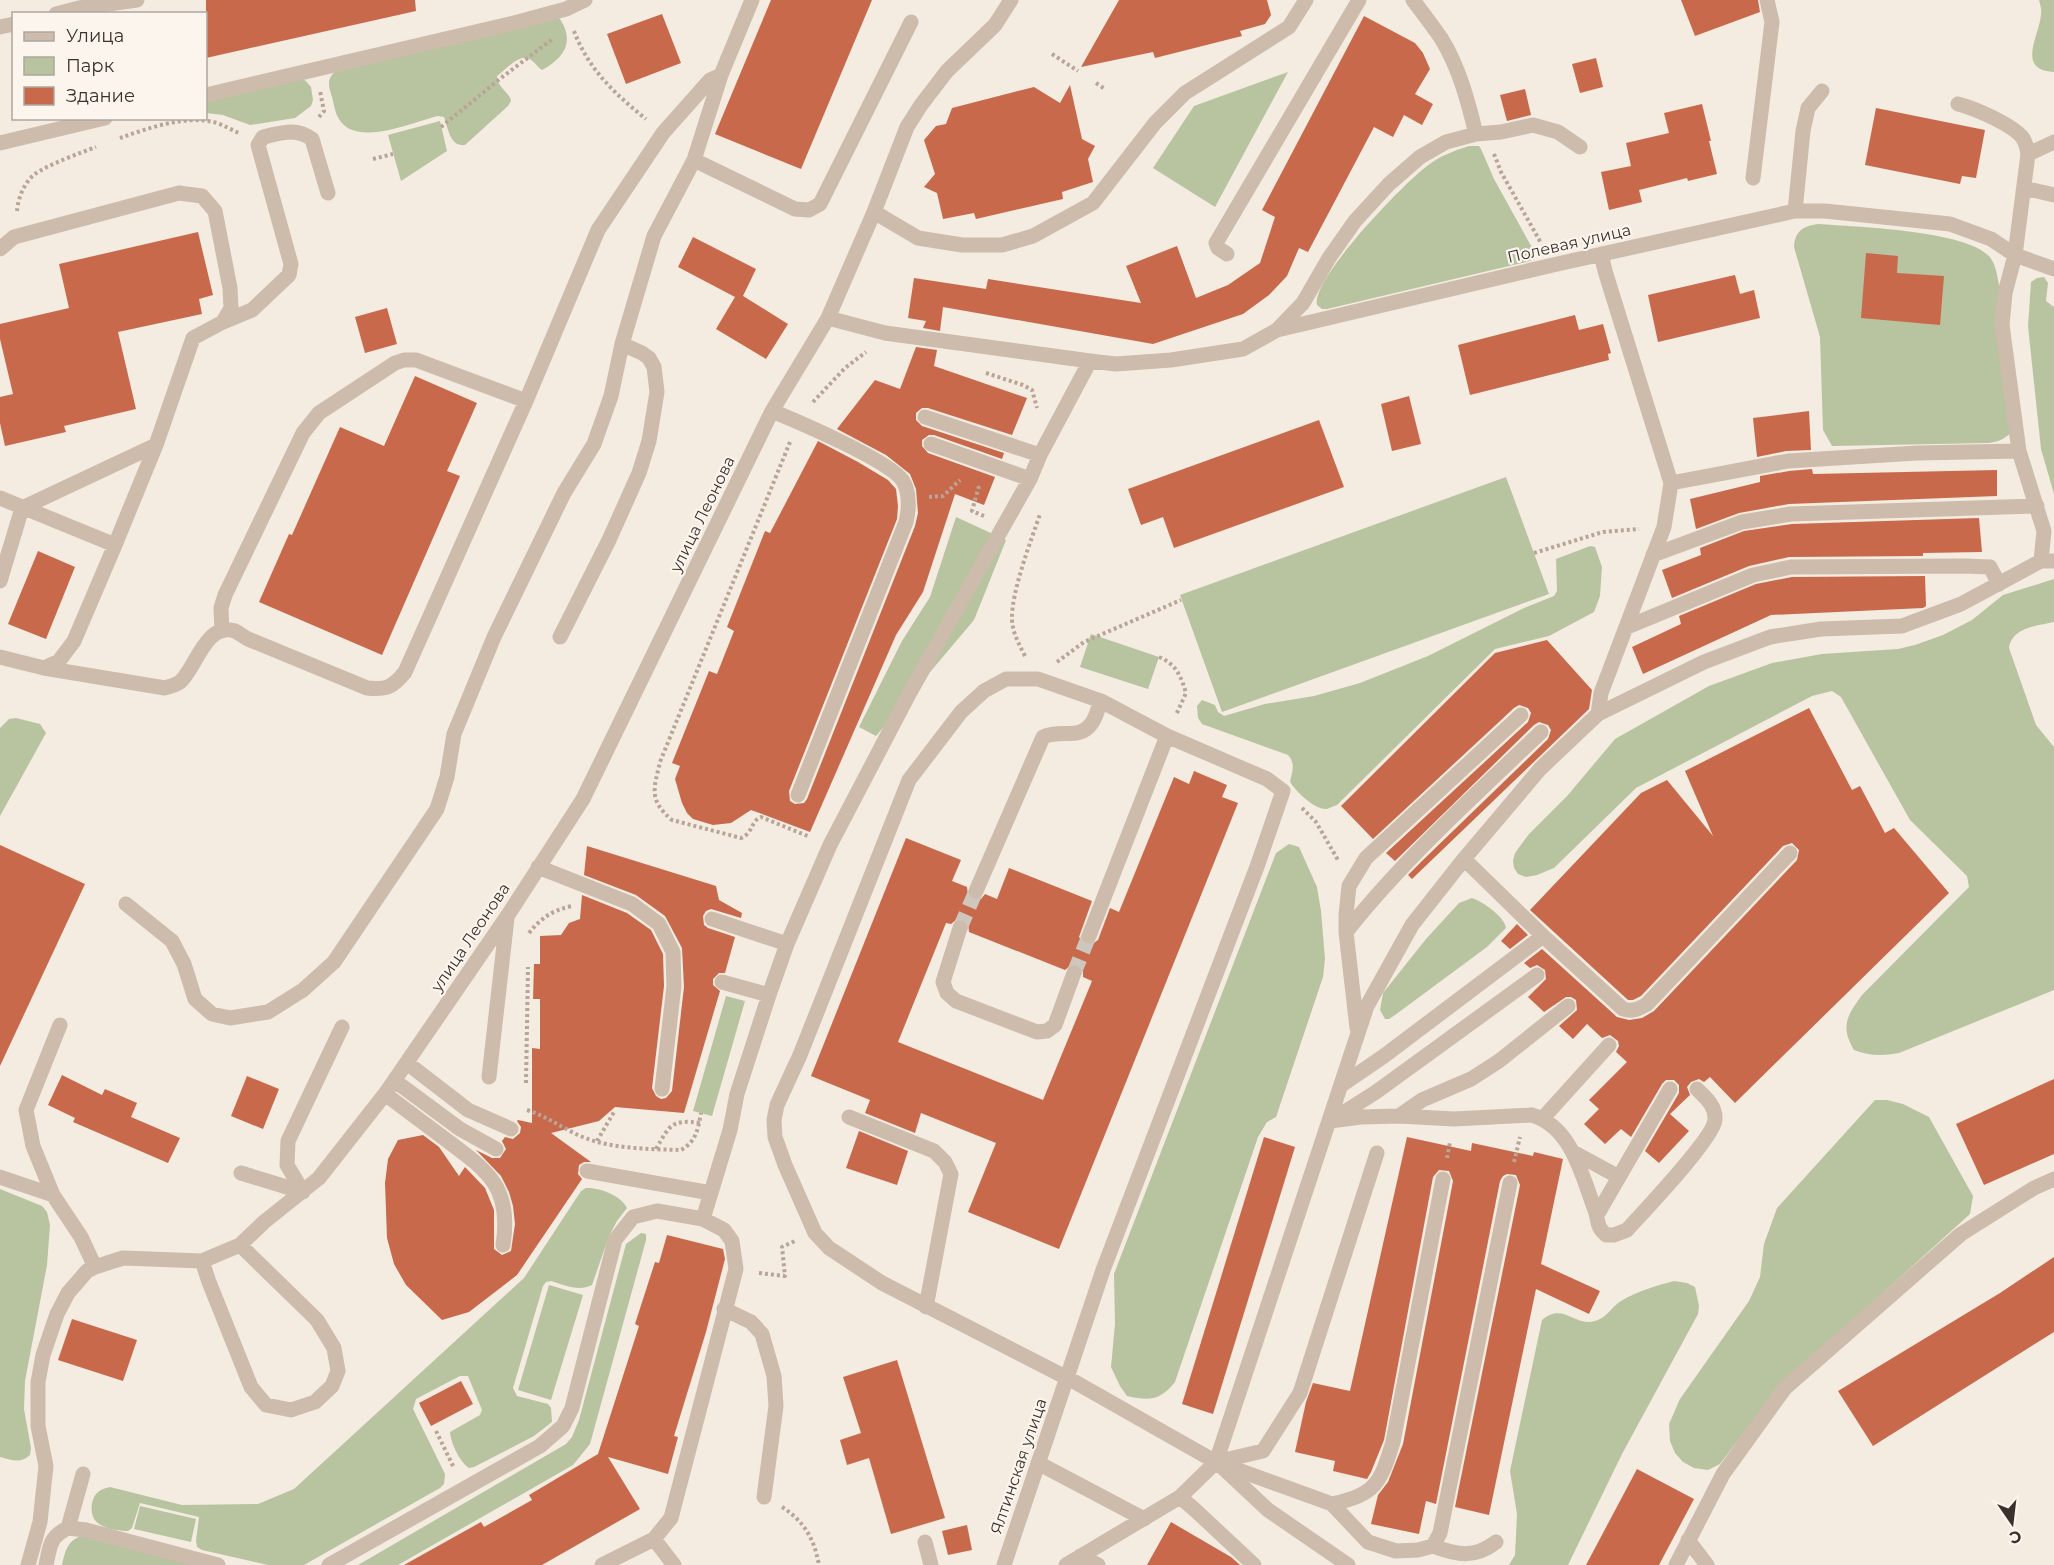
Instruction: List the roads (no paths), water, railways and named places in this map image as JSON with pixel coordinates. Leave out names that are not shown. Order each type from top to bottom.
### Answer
[{"type":"street","points":[[80,11],[137,0]]},
{"type":"street","points":[[207,95],[514,23],[566,9],[585,0]]},
{"type":"street","points":[[126,904],[172,941],[184,964],[195,999],[212,1014],[230,1018],[268,1012],[303,990],[334,962],[437,809],[447,777],[454,734],[494,638],[564,493],[594,444],[611,396],[622,344],[654,236],[694,160],[721,75],[752,0]]},
{"type":"street","name":"улица Леонова","points":[[240,1245],[264,1222],[319,1178],[341,1153],[395,1081],[584,799],[772,411],[828,318],[874,212],[907,127],[947,71],[996,25],[1011,0]]},
{"type":"street","points":[[874,212],[918,238],[962,245],[1002,245],[1033,236],[1093,203],[1155,123],[1185,93],[1289,27],[1306,0]]},
{"type":"street","points":[[1227,254],[1218,248],[1216,243],[1359,0]]},
{"type":"street","points":[[1413,0],[1441,38],[1458,71],[1480,134]]},
{"type":"street","points":[[1753,178],[1772,22],[1767,0]]},
{"type":"street","points":[[694,160],[795,209],[809,210],[820,204],[911,22]]},
{"type":"street","points":[[0,657],[44,668],[165,688],[182,680],[211,637],[222,630],[235,631],[248,639],[367,688],[383,690],[397,682],[405,672],[526,401],[598,230],[663,133],[710,80],[721,75]]},
{"type":"street","points":[[1795,211],[1803,131],[1808,108],[1822,91]]},
{"type":"street","points":[[1066,1565],[1180,1497],[1216,1462],[1367,1006],[1412,925],[1540,769],[1598,714],[1704,662],[1770,637],[1821,628],[1902,626],[1961,604],[2048,561],[2049,529],[2037,506],[2019,451],[2002,325],[2005,293],[2015,255],[2028,154],[2022,137],[2016,131],[1958,104]]},
{"type":"street","points":[[0,143],[101,120]]},
{"type":"street","points":[[1277,330],[1303,303],[1329,258],[1355,221],[1389,184],[1420,157],[1446,142],[1533,125],[1558,132],[1580,147]]},
{"type":"street","points":[[44,668],[59,661],[74,641],[156,446],[193,338],[252,310],[289,275],[291,264],[258,145],[260,140],[263,137],[292,130],[312,139],[328,194]]},
{"type":"street","points":[[2028,154],[2054,142]]},
{"type":"street","points":[[2024,188],[2054,195]]},
{"type":"street","points":[[0,249],[14,237],[178,193],[202,196],[215,211],[230,288],[231,308],[224,322]]},
{"type":"street","name":"Полевая улица","points":[[828,318],[885,333],[1090,361],[1116,364],[1171,360],[1243,349],[1277,330],[1795,211],[1950,224],[1991,239],[2015,255],[2054,269]]},
{"type":"street","points":[[1598,714],[1601,693],[1664,527],[1671,483],[1601,254]]},
{"type":"street","points":[[560,637],[635,483],[648,441],[657,392],[654,367],[642,353],[622,344]]},
{"type":"street","points":[[222,630],[221,608],[225,595],[303,433],[319,413],[394,363],[404,360],[416,360],[526,401]]},
{"type":"street","points":[[704,1219],[730,1130],[737,1094],[769,995],[787,944],[830,845],[904,704],[1030,479],[1040,455],[1090,361]]},
{"type":"street","points":[[772,411],[798,421],[896,472],[905,484],[909,510],[798,795]]},
{"type":"street","points":[[925,417],[1040,455]]},
{"type":"street","points":[[931,444],[1030,479]]},
{"type":"street","points":[[0,581],[22,508],[156,446]]},
{"type":"street","points":[[1671,483],[1788,460],[1917,453],[2019,451]]},
{"type":"street","points":[[0,498],[116,545]]},
{"type":"street","points":[[1653,555],[1742,522],[1791,514],[2037,506]]},
{"type":"street","points":[[1627,627],[1753,575],[1791,567],[1990,567],[1998,584]]},
{"type":"street","points":[[1089,936],[1167,736],[1101,701],[1038,679],[1006,680],[984,691],[961,712],[909,780],[800,1055],[777,1105],[774,1120],[775,1137],[815,1233],[829,1248],[882,1283],[1067,1378],[1216,1462],[1332,1504],[1368,1542],[1396,1551],[1418,1550],[1433,1546],[1452,1554],[1468,1554],[1488,1548],[1496,1542]]},
{"type":"street","points":[[976,891],[1043,737],[1054,733],[1078,734],[1091,724],[1101,701]]},
{"type":"street","points":[[1358,1034],[1346,932],[1349,886],[1366,858],[1521,715]]},
{"type":"street","points":[[1346,932],[1373,898],[1438,831],[1541,732]]},
{"type":"street","name":"Ялтинская улица","points":[[1004,1565],[1102,1270],[1258,864],[1283,791],[1266,779],[1167,736]]},
{"type":"street","points":[[1464,859],[1543,936],[1623,1009],[1628,1011],[1638,1010],[1647,1004],[1790,853]]},
{"type":"street","points":[[538,867],[633,904],[659,924],[673,952],[674,986],[662,1089]]},
{"type":"street","points":[[489,1077],[508,915]]},
{"type":"street","points":[[712,920],[787,944]]},
{"type":"street","points":[[960,928],[943,982],[947,993],[956,1001],[1037,1032],[1047,1031],[1055,1025],[1074,974]]},
{"type":"street","points":[[1343,1083],[1384,1056],[1543,936]]},
{"type":"street","points":[[1329,1121],[1376,1092],[1537,975]]},
{"type":"street","points":[[722,982],[769,995]]},
{"type":"street","points":[[1399,1116],[1422,1100],[1471,1079],[1499,1061],[1568,1006]]},
{"type":"street","points":[[60,1025],[26,1110],[33,1146],[53,1195],[81,1237],[95,1267]]},
{"type":"street","points":[[303,1192],[287,1165],[288,1141],[342,1027]]},
{"type":"street","points":[[1543,1118],[1609,1045]]},
{"type":"street","points":[[407,1063],[468,1110],[511,1130]]},
{"type":"street","points":[[395,1081],[450,1122],[496,1149]]},
{"type":"street","points":[[1597,1215],[1670,1089]]},
{"type":"street","points":[[1329,1121],[1399,1116],[1454,1119],[1532,1115],[1543,1118],[1560,1133],[1573,1152],[1597,1215],[1599,1228],[1606,1235],[1614,1235],[1627,1230],[1688,1161],[1714,1127],[1715,1117],[1712,1104],[1697,1089]]},
{"type":"street","points":[[385,1094],[486,1171],[501,1196],[505,1211],[503,1245]]},
{"type":"street","points":[[849,1117],[934,1151],[945,1162],[951,1174],[926,1307]]},
{"type":"street","points":[[1573,1152],[1619,1177]]},
{"type":"street","points":[[1216,1462],[1263,1451],[1300,1393],[1377,1153]]},
{"type":"street","points":[[587,1171],[711,1193]]},
{"type":"street","points":[[241,1173],[303,1192]]},
{"type":"street","points":[[0,1177],[53,1195]]},
{"type":"street","points":[[1332,1504],[1351,1500],[1374,1487],[1383,1473],[1393,1442],[1443,1179]]},
{"type":"street","points":[[1676,1565],[1723,1474],[1785,1388],[1961,1234],[2034,1188],[2054,1179]]},
{"type":"street","points":[[1433,1546],[1440,1533],[1510,1183]]},
{"type":"street","points":[[329,1565],[540,1446],[563,1426],[572,1408],[615,1240],[619,1233],[633,1217],[657,1211],[704,1219],[724,1230],[732,1241],[736,1269],[671,1518],[654,1539],[602,1565]]},
{"type":"street","points":[[28,1565],[40,1522],[46,1466],[38,1426],[37,1407],[38,1382],[43,1355],[57,1314],[68,1293],[82,1275],[95,1267],[123,1258],[202,1261],[240,1245],[317,1320],[334,1348],[338,1371],[332,1386],[315,1402],[291,1410],[266,1405],[251,1387],[202,1261]]},
{"type":"street","points":[[724,1309],[752,1322],[762,1334],[774,1376],[776,1406],[764,1497]]},
{"type":"street","points":[[1216,1462],[1268,1510],[1348,1565]]},
{"type":"street","points":[[1038,1463],[1144,1519]]},
{"type":"street","points":[[68,1528],[83,1474]]},
{"type":"street","points":[[1180,1497],[1254,1565]]},
{"type":"street","points":[[46,1565],[51,1541],[57,1533],[68,1528],[86,1530],[218,1565]]},
{"type":"street","points":[[654,1539],[674,1565]]},
{"type":"street","points":[[1688,1540],[1707,1565]]},
{"type":"street","points":[[925,1542],[931,1565]]},
{"type":"street","points":[[1080,1556],[1098,1565]]},
{"type":"tunnel","points":[[960,928],[976,891]]},
{"type":"tunnel","points":[[1074,973],[1089,936]]}]
